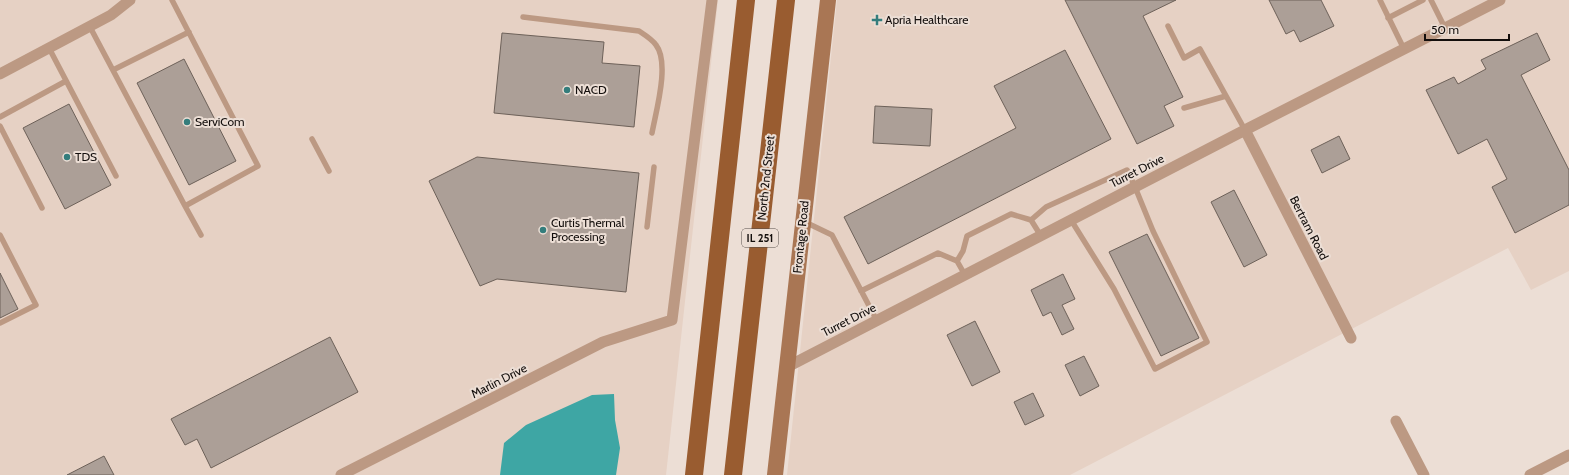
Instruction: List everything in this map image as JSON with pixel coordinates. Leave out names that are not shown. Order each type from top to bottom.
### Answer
[{"type":"main road","points":[[694,475],[746,0]]},
{"type":"main road","name":"North 2nd Street","points":[[733,475],[786,0]]},
{"type":"street","points":[[0,74],[90,27],[111,15],[130,0]]},
{"type":"street","name":"Marlin Drive","points":[[341,475],[603,342],[672,320],[712,0]]},
{"type":"street","name":"Frontage Road","points":[[775,475],[828,0]]},
{"type":"street","name":"Turret Drive","points":[[787,367],[1135,186],[1500,0]]},
{"type":"street","name":"Bertram Road","points":[[1245,130],[1351,338]]},
{"type":"street","points":[[1396,421],[1424,475]]},
{"type":"street","points":[[1530,475],[1569,455]]},
{"type":"lane","points":[[172,0],[258,166],[185,206]]},
{"type":"lane","points":[[1380,0],[1404,49]]},
{"type":"lane","points":[[1388,18],[1423,0]]},
{"type":"lane","points":[[1431,0],[1445,28]]},
{"type":"lane","points":[[523,17],[639,31],[648,37],[656,45],[661,59],[663,72],[652,132]]},
{"type":"lane","points":[[1168,26],[1184,58],[1200,49],[1245,130]]},
{"type":"lane","points":[[90,27],[201,235]]},
{"type":"lane","points":[[113,70],[189,32]]},
{"type":"lane","points":[[49,48],[116,176]]},
{"type":"lane","points":[[0,117],[66,81]]},
{"type":"lane","points":[[1184,108],[1226,96]]},
{"type":"lane","points":[[0,126],[42,208]]},
{"type":"lane","points":[[312,138],[329,171]]},
{"type":"lane","points":[[647,227],[654,167]]},
{"type":"lane","points":[[1031,220],[1046,207],[1127,170],[1154,231],[1207,342],[1155,368],[1114,289],[1071,220]]},
{"type":"lane","points":[[957,261],[963,251],[967,236],[1011,214],[1031,220],[1041,236]]},
{"type":"lane","points":[[803,221],[832,235],[877,321]]},
{"type":"lane","points":[[0,236],[36,305],[0,323]]},
{"type":"lane","points":[[861,291],[938,253],[957,261],[965,275]]},
{"type":"shaded area","points":[[0,0],[718,0],[666,475],[0,475]]},
{"type":"shaded area","points":[[837,0],[1569,0],[1569,271],[1531,290],[1508,248],[1070,475],[787,475]]},
{"type":"water","points":[[614,394],[615,420],[620,448],[616,475],[500,475],[504,443],[526,425],[592,395]]},
{"type":"building","points":[[1065,0],[1176,0],[1143,16],[1183,97],[1164,106],[1174,126],[1137,144]]},
{"type":"building","points":[[1269,0],[1321,0],[1334,26],[1300,42],[1294,30],[1286,34]]},
{"type":"building","name":"NACD","points":[[502,33],[604,42],[602,63],[640,66],[634,127],[494,113]]},
{"type":"building","points":[[1537,33],[1550,60],[1521,75],[1569,170],[1569,205],[1515,233],[1492,187],[1507,179],[1487,139],[1458,154],[1426,90],[1454,77],[1458,84],[1486,69],[1481,60]]},
{"type":"building","points":[[1065,50],[1111,139],[868,264],[844,217],[1016,128],[994,86]]},
{"type":"building","name":"ServiCom","points":[[184,59],[236,161],[189,185],[137,83]]},
{"type":"building","name":"TDS","points":[[69,104],[111,185],[65,209],[23,128]]},
{"type":"building","points":[[875,106],[932,109],[930,146],[873,143]]},
{"type":"building","points":[[1339,136],[1350,159],[1322,173],[1311,150]]},
{"type":"building","name":"Curtis Thermal Processing","points":[[477,157],[639,173],[626,292],[497,279],[480,286],[429,181]]},
{"type":"building","points":[[1234,190],[1267,255],[1244,267],[1211,202]]},
{"type":"building","points":[[1147,234],[1199,338],[1161,356],[1109,252]]},
{"type":"building","points":[[0,273],[18,309],[0,318]]},
{"type":"building","points":[[1063,274],[1075,299],[1062,305],[1074,329],[1062,335],[1051,312],[1043,316],[1031,290]]},
{"type":"building","points":[[975,321],[1000,372],[972,386],[947,335]]},
{"type":"building","points":[[330,337],[358,392],[211,468],[197,439],[185,445],[171,419]]},
{"type":"building","points":[[1084,356],[1099,386],[1080,396],[1065,365]]},
{"type":"building","points":[[1033,393],[1044,416],[1025,425],[1014,402]]},
{"type":"building","points":[[104,456],[114,475],[67,475]]},
{"type":"place","name":"Apria Healthcare","points":[[877,20]]},
{"type":"place","name":"NACD","points":[[567,90]]},
{"type":"place","name":"ServiCom","points":[[187,122]]},
{"type":"place","name":"TDS","points":[[67,157]]},
{"type":"place","name":"Curtis Thermal Processing","points":[[543,230]]}]
